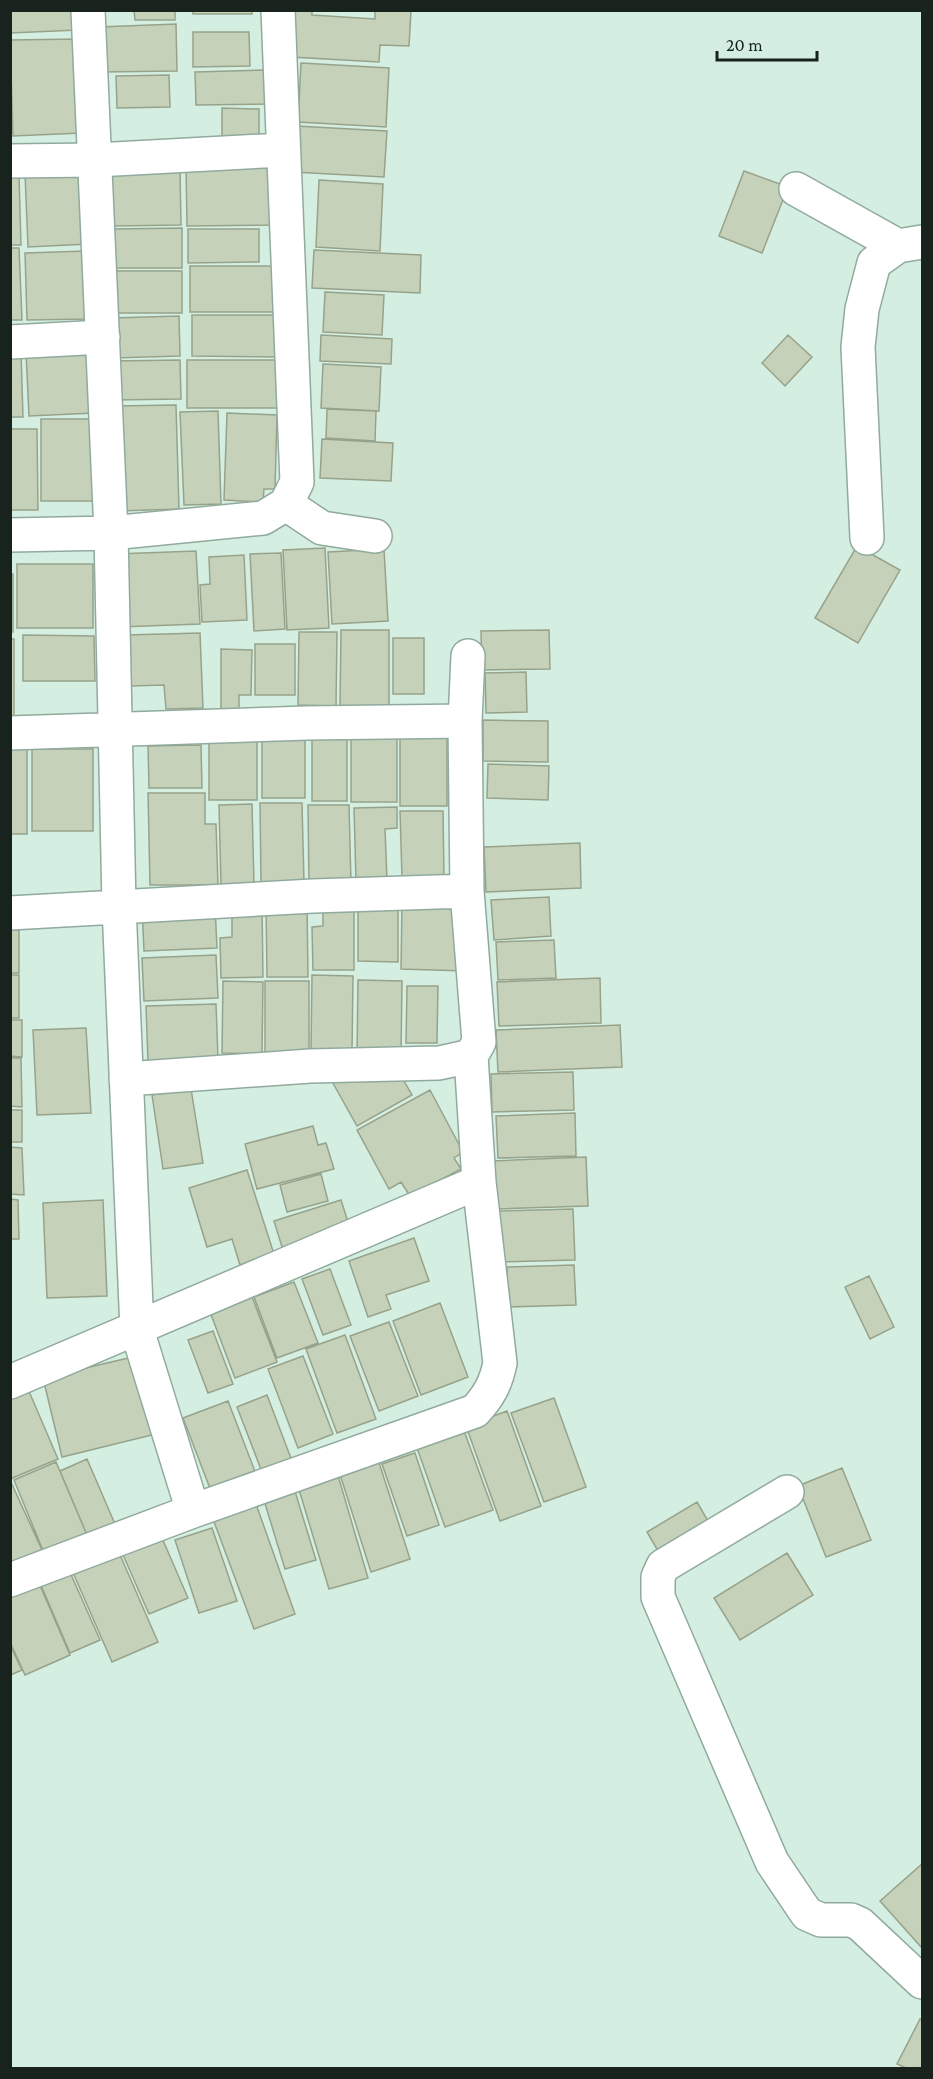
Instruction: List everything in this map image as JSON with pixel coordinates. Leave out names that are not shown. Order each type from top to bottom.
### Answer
[{"type":"street","points":[[88,10],[111,533],[113,730],[137,1330],[193,1511]]},
{"type":"street","points":[[10,536],[111,533],[264,518],[286,504],[297,482],[278,10]]},
{"type":"street","points":[[10,161],[96,160],[282,150]]},
{"type":"street","points":[[796,189],[910,244]]},
{"type":"street","points":[[867,538],[858,346],[862,309],[874,263],[910,244]]},
{"type":"street","points":[[10,342],[102,337]]},
{"type":"street","points":[[286,504],[322,528],[375,536]]},
{"type":"street","points":[[10,1580],[193,1511],[475,1412],[488,1397],[496,1382],[500,1363],[479,1182],[471,1056],[479,1042],[467,891],[465,721],[468,656]]},
{"type":"street","points":[[10,734],[465,721]]},
{"type":"street","points":[[10,913],[467,891]]},
{"type":"street","points":[[126,1079],[310,1066],[440,1063],[471,1056]]},
{"type":"street","points":[[10,1382],[137,1330],[479,1182]]},
{"type":"street","points":[[787,1492],[663,1566],[658,1577],[658,1596],[772,1862],[807,1914],[821,1920],[851,1920],[860,1924],[922,1982]]},
{"type":"building","points":[[10,10],[77,10],[78,30],[10,33]]},
{"type":"building","points":[[134,10],[175,10],[175,20],[135,20]]},
{"type":"building","points":[[193,10],[252,10],[252,14],[193,14]]},
{"type":"building","points":[[292,10],[312,10],[312,15],[375,19],[375,10],[411,11],[409,46],[380,45],[379,62],[290,57]]},
{"type":"building","points":[[176,24],[177,71],[101,72],[99,27]]},
{"type":"building","points":[[193,32],[249,32],[250,66],[193,67]]},
{"type":"building","points":[[78,39],[82,133],[13,136],[10,40]]},
{"type":"building","points":[[301,63],[389,68],[386,127],[298,122]]},
{"type":"building","points":[[264,70],[265,104],[196,105],[195,72]]},
{"type":"building","points":[[169,75],[170,107],[117,108],[116,76]]},
{"type":"building","points":[[222,108],[259,109],[259,138],[222,138]]},
{"type":"building","points":[[296,126],[387,131],[384,177],[294,172]]},
{"type":"building","points":[[270,165],[270,225],[187,226],[186,166]]},
{"type":"building","points":[[180,170],[181,225],[113,226],[112,171]]},
{"type":"building","points":[[84,171],[88,244],[28,247],[25,174]]},
{"type":"building","points":[[744,171],[788,187],[762,253],[719,236]]},
{"type":"building","points":[[10,175],[19,175],[21,245],[10,245]]},
{"type":"building","points":[[319,180],[383,184],[380,251],[316,247]]},
{"type":"building","points":[[182,228],[182,268],[113,268],[112,229]]},
{"type":"building","points":[[188,229],[259,229],[259,262],[188,263]]},
{"type":"building","points":[[10,248],[19,248],[22,320],[10,320]]},
{"type":"building","points":[[314,250],[421,255],[420,293],[312,288]]},
{"type":"building","points":[[86,251],[89,319],[27,320],[25,253]]},
{"type":"building","points":[[190,266],[280,266],[281,312],[190,312]]},
{"type":"building","points":[[113,271],[182,271],[182,313],[114,313]]},
{"type":"building","points":[[325,292],[384,295],[382,335],[323,332]]},
{"type":"building","points":[[192,315],[281,315],[281,357],[192,356]]},
{"type":"building","points":[[179,316],[180,356],[113,358],[111,318]]},
{"type":"building","points":[[321,335],[392,339],[391,364],[320,361]]},
{"type":"building","points":[[788,335],[812,357],[785,386],[762,363]]},
{"type":"building","points":[[92,350],[94,413],[29,416],[26,352]]},
{"type":"building","points":[[10,351],[21,351],[23,417],[10,417]]},
{"type":"building","points":[[180,360],[181,399],[113,400],[112,361]]},
{"type":"building","points":[[187,360],[281,360],[281,408],[187,408]]},
{"type":"building","points":[[323,364],[381,367],[379,411],[321,408]]},
{"type":"building","points":[[176,405],[179,509],[118,511],[115,406]]},
{"type":"building","points":[[327,409],[376,411],[375,441],[326,438]]},
{"type":"building","points":[[218,411],[221,504],[184,505],[180,412]]},
{"type":"building","points":[[227,413],[277,415],[275,489],[264,489],[263,502],[224,500]]},
{"type":"building","points":[[41,419],[94,419],[94,501],[41,501]]},
{"type":"building","points":[[10,429],[37,429],[38,510],[10,510]]},
{"type":"building","points":[[322,439],[393,443],[391,481],[320,478]]},
{"type":"building","points":[[857,546],[900,570],[858,643],[815,618]]},
{"type":"building","points":[[325,548],[329,628],[287,630],[283,550]]},
{"type":"building","points":[[384,549],[388,621],[332,624],[328,552]]},
{"type":"building","points":[[196,551],[200,624],[119,627],[116,554]]},
{"type":"building","points":[[281,553],[285,629],[254,631],[250,554]]},
{"type":"building","points":[[244,555],[247,620],[202,622],[200,585],[210,584],[209,557]]},
{"type":"building","points":[[17,564],[93,564],[93,628],[17,628]]},
{"type":"building","points":[[10,574],[13,574],[13,632],[10,632]]},
{"type":"building","points":[[341,630],[389,630],[389,707],[340,706]]},
{"type":"building","points":[[549,630],[550,669],[482,670],[481,631]]},
{"type":"building","points":[[299,632],[337,632],[336,706],[298,705]]},
{"type":"building","points":[[200,633],[203,708],[166,709],[164,685],[129,686],[127,635]]},
{"type":"building","points":[[23,635],[94,636],[95,681],[23,681]]},
{"type":"building","points":[[393,638],[424,638],[424,694],[393,694]]},
{"type":"building","points":[[10,639],[14,639],[14,720],[10,720]]},
{"type":"building","points":[[255,644],[295,644],[295,695],[255,695]]},
{"type":"building","points":[[221,649],[252,650],[251,695],[239,695],[239,713],[221,713]]},
{"type":"building","points":[[526,672],[527,712],[486,713],[485,673]]},
{"type":"building","points":[[483,720],[548,721],[548,762],[483,761]]},
{"type":"building","points":[[209,732],[257,732],[257,800],[209,800]]},
{"type":"building","points":[[262,735],[305,735],[305,798],[262,798]]},
{"type":"building","points":[[312,735],[347,735],[347,801],[312,801]]},
{"type":"building","points":[[351,735],[397,735],[397,802],[351,802]]},
{"type":"building","points":[[400,735],[447,735],[447,806],[400,806]]},
{"type":"building","points":[[201,745],[202,788],[149,788],[148,746]]},
{"type":"building","points":[[10,748],[27,748],[27,834],[10,834]]},
{"type":"building","points":[[32,749],[93,749],[93,831],[32,831]]},
{"type":"building","points":[[488,764],[549,766],[548,800],[487,798]]},
{"type":"building","points":[[148,793],[205,793],[205,824],[216,824],[218,885],[150,885]]},
{"type":"building","points":[[260,803],[302,803],[304,883],[261,883]]},
{"type":"building","points":[[252,804],[254,886],[221,887],[219,805]]},
{"type":"building","points":[[308,805],[349,805],[351,884],[309,885]]},
{"type":"building","points":[[397,807],[397,828],[385,829],[387,880],[356,881],[354,808]]},
{"type":"building","points":[[400,811],[443,811],[444,879],[402,879]]},
{"type":"building","points":[[580,843],[581,888],[486,892],[484,847]]},
{"type":"building","points":[[549,897],[551,936],[494,940],[491,900]]},
{"type":"building","points":[[323,901],[354,901],[354,970],[313,970],[312,927],[323,926]]},
{"type":"building","points":[[307,903],[308,977],[267,977],[266,904]]},
{"type":"building","points":[[402,905],[465,906],[465,971],[401,969]]},
{"type":"building","points":[[215,906],[217,948],[144,951],[142,908]]},
{"type":"building","points":[[262,906],[263,977],[221,978],[220,938],[232,937],[232,907]]},
{"type":"building","points":[[358,906],[398,906],[398,962],[358,961]]},
{"type":"building","points":[[10,930],[19,930],[19,973],[10,973]]},
{"type":"building","points":[[554,940],[556,978],[498,980],[496,942]]},
{"type":"building","points":[[216,955],[218,998],[144,1001],[142,958]]},
{"type":"building","points":[[10,975],[19,975],[19,1018],[10,1018]]},
{"type":"building","points":[[312,975],[353,976],[352,1053],[311,1052]]},
{"type":"building","points":[[600,978],[601,1023],[499,1026],[497,982]]},
{"type":"building","points":[[358,980],[402,981],[401,1055],[357,1054]]},
{"type":"building","points":[[223,981],[263,982],[262,1054],[222,1053]]},
{"type":"building","points":[[265,981],[309,981],[309,1053],[265,1052]]},
{"type":"building","points":[[407,986],[438,986],[437,1043],[406,1043]]},
{"type":"building","points":[[216,1004],[218,1059],[148,1061],[146,1006]]},
{"type":"building","points":[[10,1020],[22,1020],[22,1057],[10,1056]]},
{"type":"building","points":[[620,1025],[622,1067],[498,1072],[496,1030]]},
{"type":"building","points":[[86,1028],[91,1113],[37,1115],[33,1030]]},
{"type":"building","points":[[10,1058],[21,1058],[22,1107],[10,1106]]},
{"type":"building","points":[[396,1067],[412,1095],[357,1126],[325,1069]]},
{"type":"building","points":[[573,1072],[574,1110],[492,1112],[491,1074]]},
{"type":"building","points":[[191,1089],[203,1163],[163,1169],[152,1095]]},
{"type":"building","points":[[430,1090],[463,1152],[454,1158],[461,1169],[410,1196],[401,1182],[389,1189],[357,1130]]},
{"type":"building","points":[[10,1110],[22,1110],[22,1142],[10,1142]]},
{"type":"building","points":[[575,1113],[576,1156],[498,1158],[496,1116]]},
{"type":"building","points":[[313,1126],[318,1145],[326,1143],[334,1169],[257,1189],[245,1144]]},
{"type":"building","points":[[10,1147],[22,1148],[24,1195],[10,1194]]},
{"type":"building","points":[[586,1157],[588,1206],[494,1209],[492,1161]]},
{"type":"building","points":[[247,1170],[274,1254],[240,1265],[232,1239],[207,1247],[189,1188]]},
{"type":"building","points":[[321,1174],[328,1201],[287,1212],[280,1185]]},
{"type":"building","points":[[10,1199],[18,1200],[19,1239],[10,1239]]},
{"type":"building","points":[[103,1200],[107,1296],[47,1298],[43,1203]]},
{"type":"building","points":[[341,1200],[350,1228],[283,1250],[274,1221]]},
{"type":"building","points":[[573,1209],[575,1260],[500,1262],[497,1211]]},
{"type":"building","points":[[414,1238],[429,1281],[386,1295],[391,1309],[368,1317],[349,1261]]},
{"type":"building","points":[[574,1265],[576,1305],[508,1307],[507,1267]]},
{"type":"building","points":[[330,1269],[351,1325],[323,1335],[302,1279]]},
{"type":"building","points":[[869,1276],[894,1327],[870,1339],[845,1287]]},
{"type":"building","points":[[294,1282],[318,1343],[277,1358],[254,1297]]},
{"type":"building","points":[[249,1289],[277,1362],[235,1378],[207,1304]]},
{"type":"building","points":[[440,1303],[468,1377],[421,1395],[393,1321]]},
{"type":"building","points":[[389,1322],[418,1396],[379,1411],[350,1336]]},
{"type":"building","points":[[213,1331],[233,1384],[208,1393],[188,1340]]},
{"type":"building","points":[[345,1335],[376,1419],[337,1433],[306,1349]]},
{"type":"building","points":[[137,1356],[156,1434],[62,1457],[43,1378]]},
{"type":"building","points":[[303,1356],[333,1434],[298,1448],[268,1369]]},
{"type":"building","points":[[28,1389],[58,1459],[10,1479],[10,1397]]},
{"type":"building","points":[[267,1395],[292,1461],[262,1472],[237,1407]]},
{"type":"building","points":[[554,1398],[586,1487],[544,1502],[511,1413]]},
{"type":"building","points":[[228,1401],[256,1474],[211,1491],[183,1418]]},
{"type":"building","points":[[507,1411],[541,1506],[500,1521],[466,1426]]},
{"type":"building","points":[[463,1428],[493,1510],[445,1527],[416,1445]]},
{"type":"building","points":[[376,1453],[410,1559],[371,1572],[337,1465]]},
{"type":"building","points":[[415,1453],[439,1525],[407,1536],[382,1464]]},
{"type":"building","points":[[87,1459],[115,1524],[87,1535],[60,1471]]},
{"type":"building","points":[[56,1462],[87,1535],[44,1553],[14,1480]]},
{"type":"building","points":[[842,1468],[871,1540],[826,1557],[798,1486]]},
{"type":"building","points":[[337,1472],[368,1578],[329,1589],[297,1483]]},
{"type":"building","points":[[10,1480],[42,1550],[10,1563]]},
{"type":"building","points":[[294,1488],[316,1560],[285,1569],[263,1497]]},
{"type":"building","points":[[697,1502],[708,1521],[658,1551],[647,1532]]},
{"type":"building","points":[[256,1504],[295,1614],[254,1629],[213,1519]]},
{"type":"building","points":[[212,1528],[237,1601],[199,1613],[175,1540]]},
{"type":"building","points":[[159,1531],[188,1598],[149,1614],[120,1548]]},
{"type":"building","points":[[117,1548],[158,1642],[112,1662],[71,1568]]},
{"type":"building","points":[[787,1553],[813,1595],[740,1640],[714,1598]]},
{"type":"building","points":[[69,1570],[100,1640],[70,1653],[40,1583]]},
{"type":"building","points":[[39,1583],[70,1655],[25,1675],[10,1642],[10,1596]]},
{"type":"building","points":[[10,1645],[22,1670],[10,1675]]},
{"type":"building","points":[[922,1864],[922,1948],[880,1901]]},
{"type":"building","points":[[920,2019],[922,2020],[922,2068],[906,2068],[897,2064]]}]
